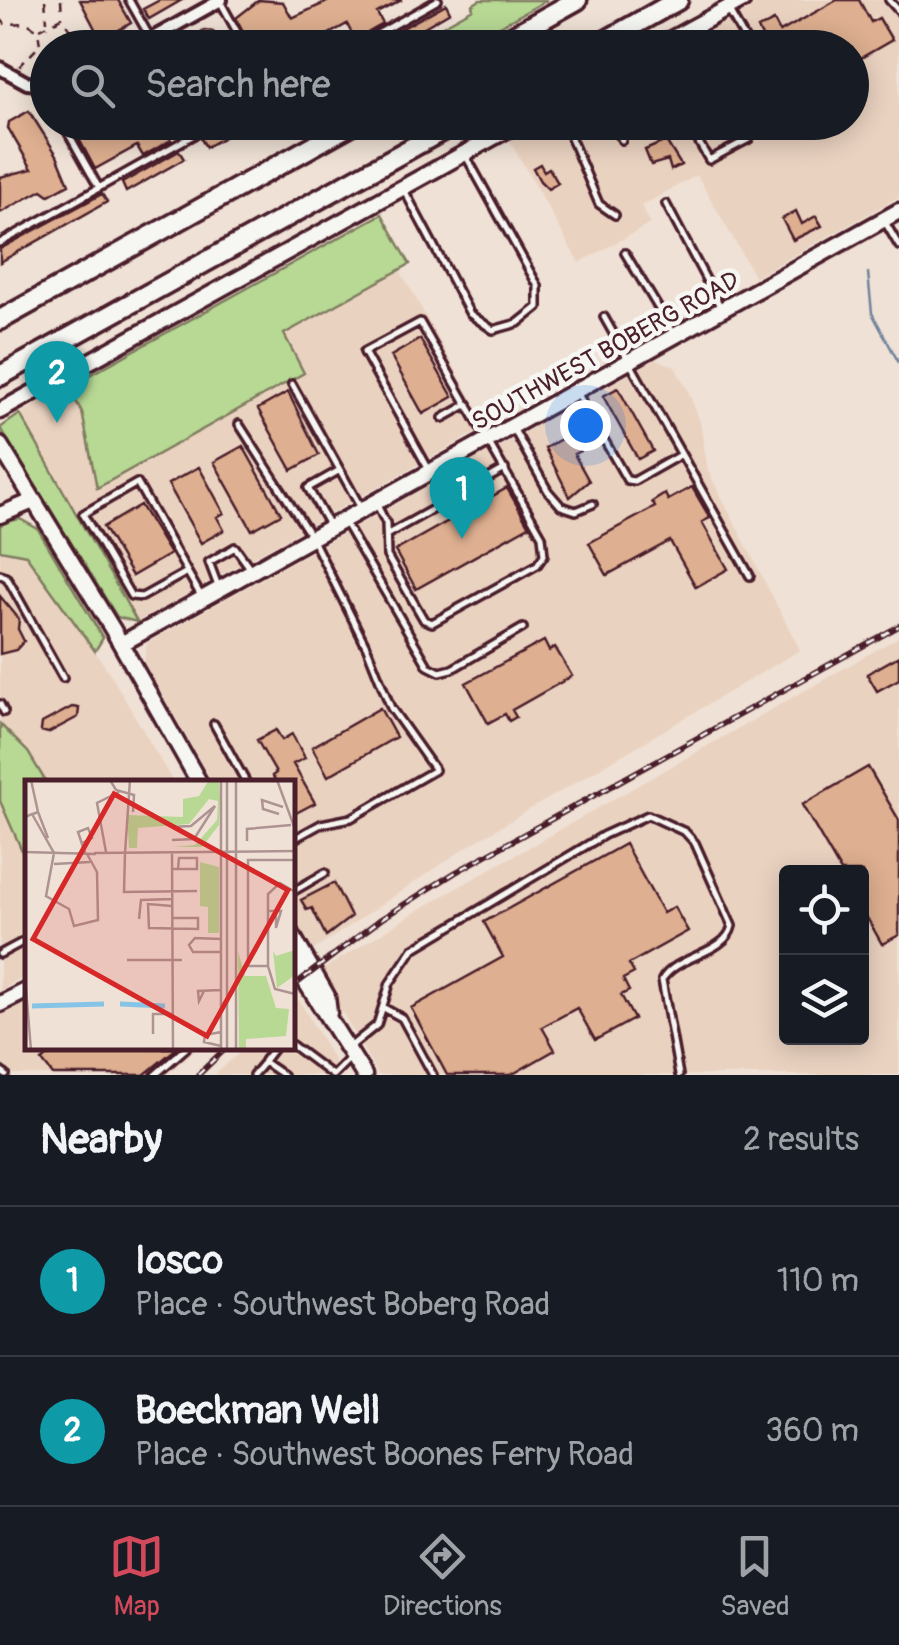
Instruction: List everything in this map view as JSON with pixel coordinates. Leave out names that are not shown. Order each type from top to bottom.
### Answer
[{"type":"highway","points":[[523,30],[577,0]]},
{"type":"highway","points":[[625,30],[678,0]]},
{"type":"highway","points":[[0,320],[324,140]]},
{"type":"highway","points":[[0,376],[426,140]]},
{"type":"street","points":[[166,30],[221,0]]},
{"type":"street","points":[[688,30],[743,0]]},
{"type":"street","points":[[0,68],[14,78],[30,81]]},
{"type":"street","points":[[0,411],[489,140]]},
{"type":"street","name":"SOUTHWEST BOBERG ROAD","points":[[121,644],[899,211]]},
{"type":"street","points":[[1,446],[199,780]]},
{"type":"street","points":[[0,514],[32,502]]},
{"type":"street","points":[[295,940],[327,996],[329,1013]]},
{"type":"street","points":[[295,965],[316,1002],[329,1013],[364,1075]]},
{"type":"street","points":[[0,1004],[25,992]]},
{"type":"lane","points":[[130,0],[145,30]]},
{"type":"lane","points":[[221,0],[237,30]]},
{"type":"lane","points":[[888,0],[899,11]]},
{"type":"lane","points":[[384,30],[434,1]]},
{"type":"lane","points":[[728,8],[740,30]]},
{"type":"lane","points":[[72,140],[99,188]]},
{"type":"lane","points":[[0,243],[185,140]]},
{"type":"lane","points":[[572,140],[599,204],[616,215]]},
{"type":"lane","points":[[697,140],[709,160],[747,140]]},
{"type":"lane","points":[[404,188],[470,314],[493,330],[518,323],[538,306],[538,286],[464,154]]},
{"type":"lane","points":[[666,204],[722,311]]},
{"type":"lane","points":[[884,220],[899,246]]},
{"type":"lane","points":[[626,252],[676,337]]},
{"type":"lane","points":[[604,318],[750,576]]},
{"type":"lane","points":[[292,384],[340,470],[388,534],[388,556],[424,620],[432,623],[537,565],[544,555],[542,536],[506,468],[420,322],[364,352],[431,472]]},
{"type":"lane","points":[[576,392],[627,480],[634,481],[681,455]]},
{"type":"lane","points":[[443,418],[468,404]]},
{"type":"lane","points":[[239,424],[312,538],[392,708],[435,770],[351,818],[322,824],[295,838]]},
{"type":"lane","points":[[512,427],[560,506],[576,511],[593,504]]},
{"type":"lane","points":[[388,534],[506,468]]},
{"type":"lane","points":[[340,470],[308,488],[337,524],[428,666],[440,672],[452,669],[524,628]]},
{"type":"lane","points":[[187,572],[142,597],[131,596],[83,514],[137,483],[187,572],[202,599]]},
{"type":"lane","points":[[220,589],[209,562],[235,548],[252,571]]},
{"type":"lane","points":[[0,574],[8,578],[64,678]]},
{"type":"lane","points":[[0,704],[4,712]]},
{"type":"lane","points":[[214,724],[245,780]]},
{"type":"lane","points":[[295,1046],[332,1075],[372,1032],[390,983],[413,948],[587,844],[648,815],[685,832],[695,844],[732,926],[724,940],[672,967],[662,980],[679,1075]]},
{"type":"lane","points":[[295,890],[325,874]]},
{"type":"lane","points":[[0,954],[25,942]]},
{"type":"lane","points":[[384,1008],[402,1018],[433,1075]]},
{"type":"lane","points":[[155,1075],[184,1050]]},
{"type":"lane","points":[[253,1075],[273,1050]]},
{"type":"lane","points":[[264,1062],[283,1075]]},
{"type":"path","points":[[46,0],[46,22]]},
{"type":"path","points":[[61,0],[62,18],[71,30]]},
{"type":"path","points":[[48,12],[55,19]]},
{"type":"path","points":[[0,18],[11,25],[27,23],[38,30],[46,22],[62,18]]},
{"type":"path","points":[[14,78],[30,53]]},
{"type":"shaded area","points":[[764,0],[899,0],[899,197],[755,277],[697,175],[641,206],[650,224],[579,263],[510,141],[869,140],[869,30],[710,30]]},
{"type":"shaded area","points":[[400,270],[487,426],[137,622],[20,414],[68,387],[82,412],[98,488],[303,373],[283,334]]},
{"type":"shaded area","points":[[656,359],[674,366],[687,388],[700,422],[708,471],[800,650],[471,844],[308,954],[295,931],[295,780],[211,780],[144,662],[147,643]]},
{"type":"shaded area","points":[[0,550],[26,555],[108,670],[172,780],[45,780],[28,752],[0,724]]},
{"type":"shaded area","points":[[899,637],[899,1075],[378,1075],[319,972],[422,908]]},
{"type":"shaded area","points":[[0,801],[25,855],[25,976],[0,991]]},
{"type":"shaded area","points":[[299,1000],[342,1075],[215,1075],[242,1050],[295,1050],[295,1003]]},
{"type":"shaded area","points":[[25,1002],[25,1050],[195,1050],[166,1075],[0,1075],[0,1015]]},
{"type":"green space","points":[[480,0],[547,0],[493,30],[435,30],[473,9],[472,5]]},
{"type":"green space","points":[[382,214],[410,264],[284,334],[304,373],[97,488],[82,412],[68,387]]},
{"type":"green space","points":[[20,414],[137,622],[117,617],[0,428]]},
{"type":"green space","points":[[20,519],[38,529],[103,638],[95,651],[26,555],[0,550],[0,523]]},
{"type":"green space","points":[[0,724],[28,752],[45,780],[25,780],[25,857],[0,801]]},
{"type":"building","points":[[80,0],[118,0],[131,23],[119,30],[96,30]]},
{"type":"building","points":[[160,0],[182,0],[149,19],[143,9]]},
{"type":"building","points":[[259,0],[283,2],[292,18],[331,0],[402,0],[377,13],[383,24],[372,30],[350,30],[347,24],[336,30],[242,30],[236,18]]},
{"type":"building","points":[[837,0],[859,0],[871,22],[879,18],[892,40],[869,53],[869,30],[784,30]]},
{"type":"building","points":[[446,4],[450,12],[419,30],[399,30]]},
{"type":"building","points":[[774,21],[779,30],[759,30],[758,29]]},
{"type":"building","points":[[29,111],[30,140],[47,140],[69,184],[49,195],[42,190],[0,213],[0,177],[32,169],[8,128],[9,122]]},
{"type":"building","points":[[80,140],[171,140],[143,156],[137,146],[95,169]]},
{"type":"building","points":[[666,141],[681,165],[671,170],[668,160],[651,165],[645,150]]},
{"type":"building","points":[[179,151],[184,159],[126,192],[122,183]]},
{"type":"building","points":[[540,164],[544,171],[549,168],[558,183],[548,189],[533,168]]},
{"type":"building","points":[[102,194],[107,202],[0,262],[0,249]]},
{"type":"building","points":[[796,211],[802,224],[816,216],[822,226],[793,240],[782,219]]},
{"type":"building","points":[[420,339],[453,397],[423,414],[391,356]]},
{"type":"building","points":[[618,388],[653,451],[638,459],[603,396]]},
{"type":"building","points":[[288,392],[319,455],[292,470],[258,409]]},
{"type":"building","points":[[570,434],[580,451],[574,454],[589,481],[570,497],[545,448]]},
{"type":"building","points":[[243,446],[281,514],[252,530],[214,462]]},
{"type":"building","points":[[199,467],[224,513],[217,517],[224,530],[201,543],[168,484]]},
{"type":"building","points":[[692,487],[710,518],[702,522],[728,569],[696,587],[670,541],[607,575],[589,543],[655,507],[652,502],[665,494],[668,500]]},
{"type":"building","points":[[507,488],[529,526],[416,589],[395,551]]},
{"type":"building","points":[[140,505],[170,554],[132,576],[103,527]]},
{"type":"building","points":[[0,596],[19,619],[18,629],[24,641],[16,650],[0,654]]},
{"type":"building","points":[[544,641],[549,651],[555,647],[572,676],[512,710],[516,717],[509,721],[505,714],[488,723],[466,683]]},
{"type":"building","points":[[899,656],[899,679],[877,691],[867,674]]},
{"type":"building","points":[[72,707],[79,708],[78,717],[48,733],[41,731],[42,723]]},
{"type":"building","points":[[380,708],[396,737],[328,776],[312,747]]},
{"type":"building","points":[[276,730],[282,740],[292,734],[305,758],[293,764],[315,803],[295,813],[295,780],[275,780],[272,776],[276,773],[257,740]]},
{"type":"building","points":[[868,767],[899,820],[899,935],[882,944],[869,921],[869,865],[837,865],[802,805]]},
{"type":"building","points":[[625,844],[663,913],[674,907],[688,931],[629,964],[634,973],[623,979],[629,991],[621,995],[634,1019],[595,1040],[577,1008],[542,1027],[555,1050],[511,1075],[447,1075],[411,1008],[503,957],[484,922]]},
{"type":"building","points":[[334,883],[351,917],[326,936],[312,908],[307,910],[301,900]]},
{"type":"building","points":[[56,1050],[175,1050],[144,1075],[53,1075],[42,1061]]},
{"type":"waterway","points":[[868,273],[872,313],[899,363]]},
{"type":"railway","points":[[295,985],[381,919],[456,872],[899,626]]},
{"type":"railway","points":[[198,1075],[224,1050]]},
{"type":"place","name":"Boeckman Well","points":[[57,423]]},
{"type":"place","name":"Iosco","points":[[462,539]]}]
